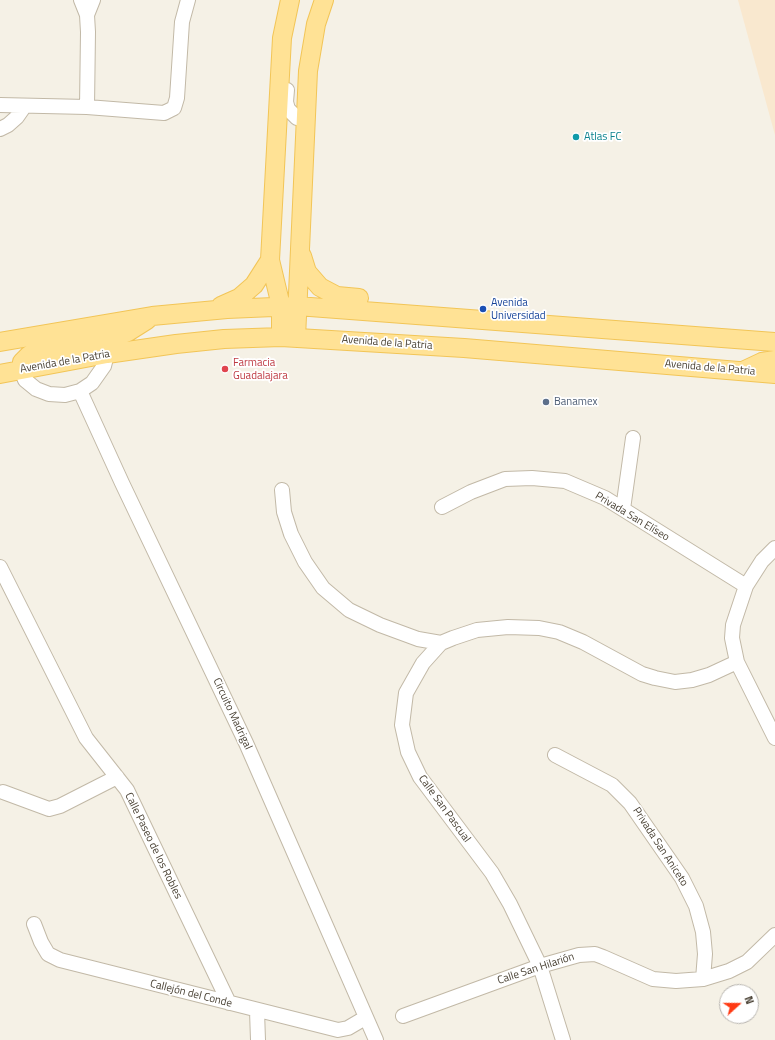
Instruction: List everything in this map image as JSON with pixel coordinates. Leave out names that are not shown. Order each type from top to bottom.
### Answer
[{"type":"main road","points":[[289,306],[270,260],[282,38],[290,0]]},
{"type":"main road","points":[[289,338],[289,306],[300,242],[305,119],[310,48],[324,0]]},
{"type":"main road","points":[[300,242],[307,272],[315,283],[325,291],[337,296],[376,300],[413,314]]},
{"type":"main road","points":[[194,312],[222,306],[238,298],[254,285],[270,260]]},
{"type":"main road","points":[[0,342],[152,316],[289,306],[775,342]]},
{"type":"main road","points":[[20,370],[22,362],[29,355],[119,335],[136,328],[152,316]]},
{"type":"main road","name":"Avenida de la Patria","points":[[0,374],[107,354],[220,339],[289,338],[464,348],[775,374]]},
{"type":"main road","points":[[742,371],[762,362],[775,360]]},
{"type":"street","points":[[81,0],[87,15],[87,106]]},
{"type":"street","points":[[87,15],[93,0]]},
{"type":"street","points":[[0,105],[24,107],[87,106],[164,113],[174,108],[177,98],[182,22],[188,0]]},
{"type":"street","points":[[282,38],[288,61],[286,106],[293,115],[305,119]]},
{"type":"street","points":[[0,130],[17,117],[24,107]]},
{"type":"street","points":[[20,370],[25,380],[36,389],[49,394],[65,395],[80,391],[92,383],[104,366],[107,354]]},
{"type":"street","name":"Circuito Madrigal","points":[[80,391],[122,483],[246,742],[365,1018],[376,1040]]},
{"type":"street","points":[[622,509],[632,438]]},
{"type":"street","name":"Privada San Elíseo","points":[[442,507],[471,492],[505,479],[532,478],[565,481],[604,498],[746,586]]},
{"type":"street","points":[[282,490],[284,512],[291,534],[304,562],[323,588],[349,610],[380,625],[418,639],[441,644]]},
{"type":"street","points":[[775,548],[762,561],[746,586],[733,625],[732,638],[737,662],[775,738]]},
{"type":"street","name":"Calle Paseo de los Robles","points":[[0,567],[86,738],[101,760],[127,790],[230,1003]]},
{"type":"street","name":"Calle San Pascual","points":[[563,1040],[540,966],[528,938],[495,879],[420,777],[408,752],[402,725],[406,693],[422,663],[441,644],[453,638],[477,630],[508,627],[539,628],[559,632],[583,642],[642,674],[675,682],[692,680],[709,675],[737,662]]},
{"type":"street","name":"Privada San Aniceto","points":[[555,755],[612,785],[630,803],[682,878],[696,906],[703,932],[705,954],[703,979]]},
{"type":"street","points":[[3,792],[49,808],[60,806],[117,777]]},
{"type":"street","name":"Callejón del Conde","points":[[34,924],[41,942],[48,954],[60,960],[257,1011],[338,1030],[348,1028],[365,1018]]},
{"type":"street","name":"Calle San Hilarión","points":[[403,1016],[540,966],[579,955],[595,954],[653,979],[676,981],[703,979],[729,971],[747,962],[775,935]]},
{"type":"street","points":[[257,1011],[258,1040]]},
{"type":"shaded area","points":[[738,0],[775,0],[775,135]]},
{"type":"place","name":"Atlas FC","points":[[576,137]]},
{"type":"place","name":"Avenida Universidad","points":[[483,309]]},
{"type":"place","name":"Farmacia Guadalajara","points":[[225,369]]},
{"type":"place","name":"Banamex","points":[[546,402]]}]
